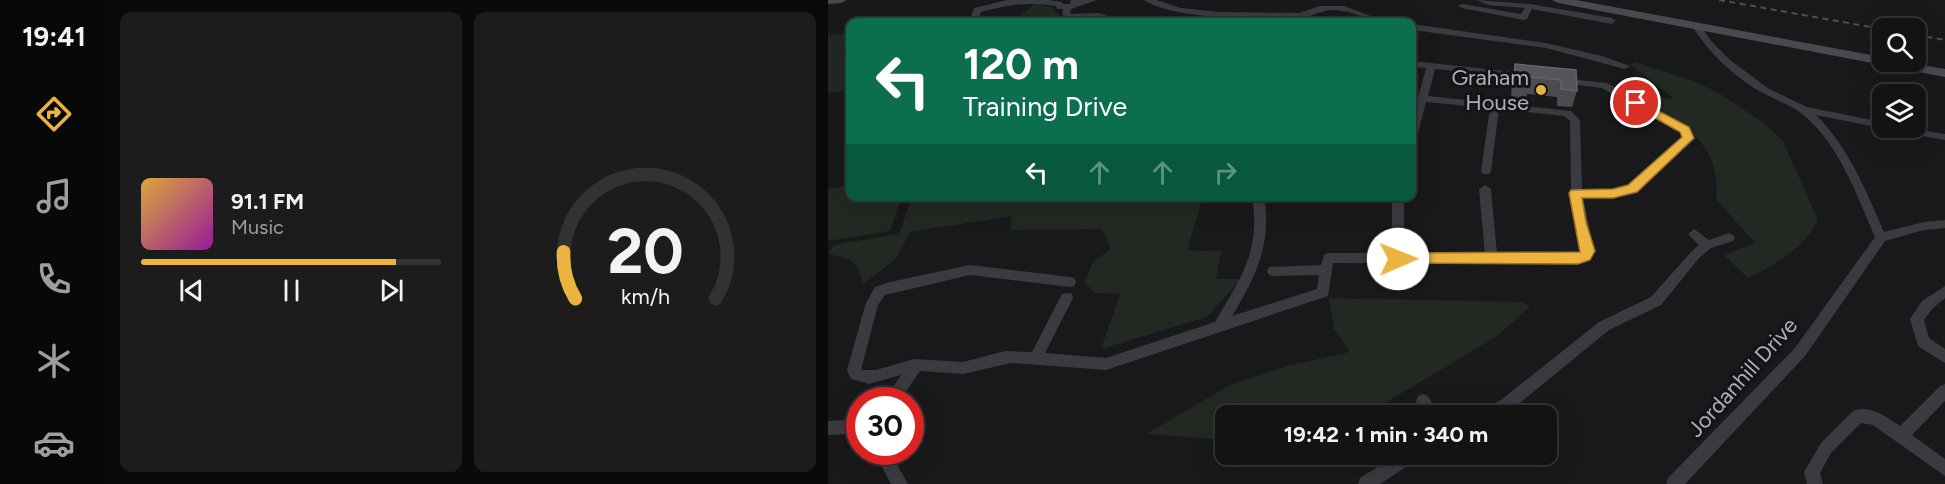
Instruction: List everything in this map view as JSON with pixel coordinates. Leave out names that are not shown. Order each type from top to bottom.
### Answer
[{"type":"street","points":[[828,1],[841,0]]},
{"type":"street","points":[[974,18],[976,10],[1009,2],[1029,0],[1064,4],[1093,0]]},
{"type":"street","points":[[1148,0],[1180,10],[1220,15],[1299,16],[1320,8],[1344,8],[1372,18]]},
{"type":"street","points":[[1481,0],[1488,3],[1530,6],[1612,21]]},
{"type":"street","points":[[1558,0],[1872,59]]},
{"type":"street","points":[[1064,4],[1069,17],[1099,16],[1106,18]]},
{"type":"street","points":[[1462,6],[1524,17],[1530,6]]},
{"type":"street","points":[[1696,26],[1738,70],[1765,91],[1804,110],[1872,123]]},
{"type":"street","points":[[1416,27],[1516,38],[1584,52],[1625,66]]},
{"type":"street","points":[[1416,64],[1538,77]]},
{"type":"street","points":[[1416,120],[1431,66]]},
{"type":"street","points":[[1926,69],[1945,73]]},
{"type":"street","points":[[1550,78],[1604,86],[1685,130],[1688,138],[1632,189],[1613,194],[1575,193]]},
{"type":"street","points":[[1070,282],[970,270],[880,291],[872,303],[854,370],[856,374],[867,378],[916,365],[971,367],[995,358],[1011,357],[1106,364],[1323,292],[1328,258],[1578,259],[1585,256],[1588,251],[1575,193],[1575,120],[1572,116],[1567,113],[1421,98]]},
{"type":"street","points":[[1486,171],[1495,105]]},
{"type":"street","points":[[1804,110],[1829,134],[1846,162],[1881,238],[1923,226],[1945,224]]},
{"type":"street","points":[[1926,134],[1945,137]]},
{"type":"street","points":[[1485,189],[1491,257]]},
{"type":"street","points":[[1221,325],[1254,263],[1263,228],[1259,201]]},
{"type":"street","points":[[1398,201],[1398,259]]},
{"type":"street","points":[[1694,234],[1707,245]]},
{"type":"street","points":[[1506,405],[1604,326],[1656,301],[1695,255],[1707,245],[1729,238]]},
{"type":"street","name":"Jordanhill Drive","points":[[1674,484],[1800,352],[1881,238]]},
{"type":"street","points":[[1273,271],[1326,270]]},
{"type":"street","points":[[1945,291],[1927,305],[1917,319],[1923,342],[1945,357]]},
{"type":"street","points":[[1036,358],[1067,298]]},
{"type":"street","points":[[901,387],[916,365]]},
{"type":"street","points":[[1902,435],[1945,391]]},
{"type":"street","points":[[1424,401],[1426,405]]},
{"type":"street","points":[[1815,484],[1812,472],[1826,448],[1858,416],[1876,418],[1945,468]]},
{"type":"street","points":[[828,428],[846,427]]},
{"type":"street","points":[[888,465],[898,484]]},
{"type":"street","points":[[1366,484],[1396,465]]},
{"type":"shaded area","points":[[1035,4],[1052,7],[1062,18],[1017,18]]},
{"type":"shaded area","points":[[846,33],[846,50],[835,52],[846,51],[846,91],[828,93],[828,35]]},
{"type":"shaded area","points":[[1635,62],[1693,81],[1717,92],[1764,123],[1783,141],[1818,220],[1804,240],[1788,255],[1748,278],[1724,255],[1755,243],[1716,199],[1716,177],[1711,158],[1701,142],[1673,118],[1619,89],[1623,84],[1670,100],[1673,98],[1630,64]]},
{"type":"shaded area","points":[[846,186],[846,201],[901,201],[890,231],[828,241],[828,189]]},
{"type":"shaded area","points":[[911,201],[1202,201],[1187,250],[1221,251],[1216,279],[1241,279],[1207,317],[1101,349],[1120,294],[1096,293],[1085,283],[1092,263],[1111,249],[1102,229],[1010,230],[1012,216],[910,232],[896,259],[863,284],[856,265],[843,257],[828,254],[834,245],[899,234]]},
{"type":"shaded area","points":[[1329,298],[1523,302],[1530,307],[1497,336],[1382,405],[1215,405],[1215,439],[1146,434],[1230,385],[1286,366],[1350,352],[1334,329]]},
{"type":"building","points":[[1515,64],[1576,70],[1577,91],[1561,89],[1561,80],[1529,77],[1529,86],[1514,84]]},
{"type":"railway","points":[[1719,0],[1872,27]]},
{"type":"railway","points":[[1926,37],[1945,40]]},
{"type":"place","name":"Graham House","points":[[1541,90]]},
{"type":"route","points":[[1398,259],[1491,257],[1578,259],[1585,256],[1588,251],[1575,193],[1613,194],[1632,189],[1687,142],[1685,130],[1636,103]]}]
